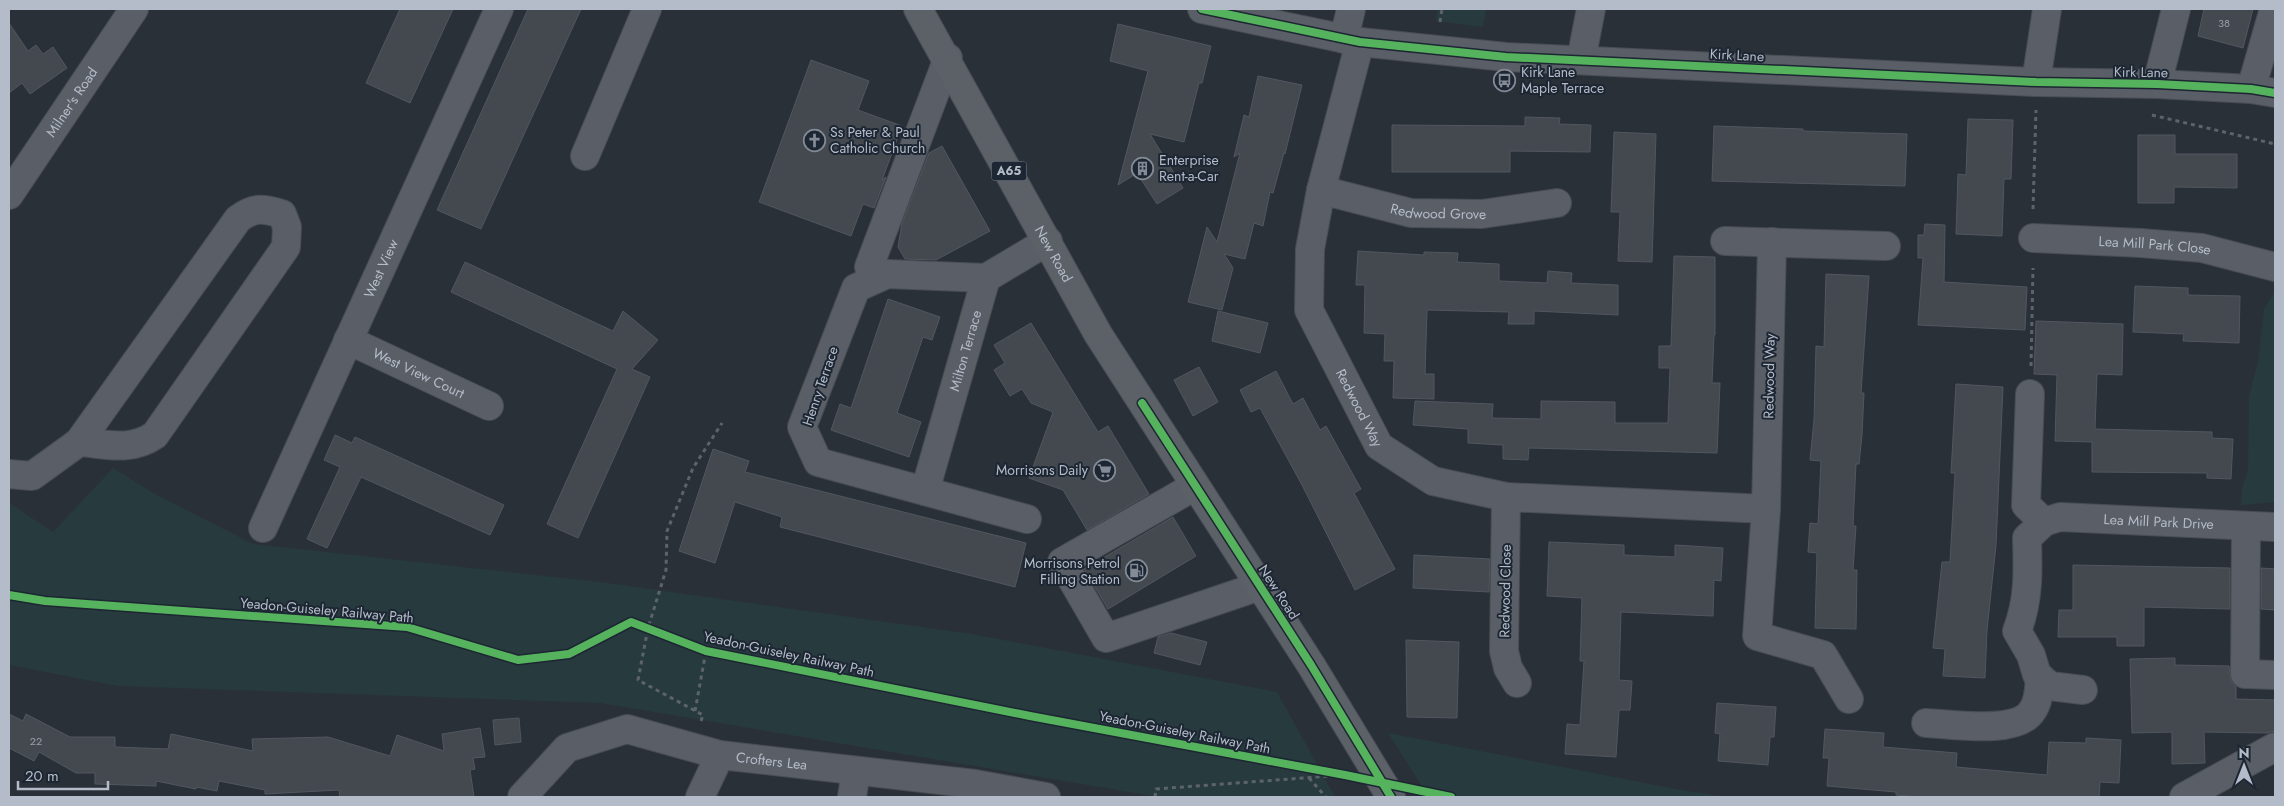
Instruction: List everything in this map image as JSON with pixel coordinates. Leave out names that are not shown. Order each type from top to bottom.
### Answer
[{"type":"main road","name":"New Road","points":[[918,9],[948,58],[1098,334],[1260,586],[1390,795]]},
{"type":"street","name":"Milner's Road","points":[[9,195],[47,157],[133,9]]},
{"type":"street","name":"West View","points":[[263,528],[500,9]]},
{"type":"street","points":[[585,156],[647,9]]},
{"type":"street","name":"Kirk Lane","points":[[1202,9],[1352,41],[1506,57],[2036,82],[2157,84],[2263,91]]},
{"type":"street","name":"Redwood Way","points":[[1351,9],[1352,41],[1310,248],[1309,310],[1379,446],[1433,481],[1506,497],[1766,509]]},
{"type":"street","points":[[1581,60],[1591,9]]},
{"type":"street","points":[[2036,82],[2048,9]]},
{"type":"street","points":[[2157,84],[2176,9]]},
{"type":"street","points":[[2263,91],[2274,9]]},
{"type":"street","points":[[869,267],[948,58]]},
{"type":"street","name":"Redwood Grove","points":[[1321,190],[1410,213],[1482,214],[1557,202]]},
{"type":"street","points":[[9,474],[32,476],[79,442],[238,219],[249,210],[267,209],[282,214],[287,226],[286,246],[154,435],[143,443],[129,447],[79,442]]},
{"type":"street","name":"Lea Mill Park Close","points":[[2033,238],[2140,242],[2202,248],[2275,267]]},
{"type":"street","points":[[986,278],[1048,241]]},
{"type":"street","points":[[1725,241],[1886,246]]},
{"type":"street","name":"Redwood Way","points":[[1772,242],[1766,509],[1757,636],[1823,655],[1849,699]]},
{"type":"street","name":"Henry Terrace","points":[[986,278],[887,274],[856,288],[802,427],[818,462],[1027,519]]},
{"type":"street","name":"Milton Terrace","points":[[925,491],[986,278]]},
{"type":"street","name":"West View Court","points":[[348,340],[489,406]]},
{"type":"street","points":[[2030,394],[2026,505],[2044,522],[2027,538],[2028,586],[2024,613],[2017,631],[2040,677],[2050,686],[2084,690]]},
{"type":"street","points":[[1195,486],[1062,562],[1106,638],[1260,586]]},
{"type":"street","name":"Redwood Close","points":[[1506,497],[1504,651],[1508,668],[1517,683]]},
{"type":"street","name":"Lea Mill Park Drive","points":[[2044,522],[2060,517],[2275,527]]},
{"type":"street","points":[[2246,526],[2245,674],[2275,675]]},
{"type":"street","points":[[1926,723],[1998,726],[2019,723],[2032,712],[2039,695],[2040,677]]},
{"type":"street","name":"Crofters Lea","points":[[522,797],[567,748],[627,729],[720,755],[854,784],[1046,797]]},
{"type":"street","points":[[2184,797],[2275,747]]},
{"type":"street","points":[[700,797],[720,755]]},
{"type":"path","points":[[2030,394],[2036,82]]},
{"type":"path","points":[[2149,114],[2275,144]]},
{"type":"path","points":[[682,744],[700,725],[703,715],[638,680],[648,628],[666,570],[667,531],[693,468],[722,423]]},
{"type":"path","points":[[640,625],[656,631]]},
{"type":"path","points":[[695,711],[706,651]]},
{"type":"path","points":[[1307,768],[1355,777]]},
{"type":"path","points":[[1155,797],[1156,789],[1346,775]]},
{"type":"path","points":[[1309,778],[1326,797]]},
{"type":"green space","points":[[1438,9],[1486,9],[1483,27],[1436,21]]},
{"type":"green space","points":[[2275,291],[2275,502],[2241,505],[2242,488],[2248,470],[2249,396],[2258,362],[2264,309]]},
{"type":"green space","points":[[113,468],[155,494],[253,544],[600,582],[972,634],[1277,692],[1335,797],[1159,797],[600,703],[118,686],[9,665],[9,503],[53,532]]},
{"type":"green space","points":[[1388,733],[1681,790],[1728,797],[1429,797]]},
{"type":"building","points":[[400,9],[453,9],[410,103],[366,83]]},
{"type":"building","points":[[528,9],[581,9],[481,229],[437,210]]},
{"type":"building","points":[[2204,9],[2253,9],[2243,48],[2198,36]]},
{"type":"building","points":[[9,23],[28,51],[36,45],[43,54],[53,47],[67,68],[30,94],[22,83],[9,93]]},
{"type":"building","points":[[1118,24],[1211,46],[1202,83],[1199,83],[1184,142],[1150,134],[1183,188],[1157,204],[1137,173],[1118,185],[1148,71],[1110,61]]},
{"type":"building","name":"Ss Peter & Paul Catholic Church","points":[[811,60],[869,81],[858,110],[902,126],[874,208],[863,204],[851,236],[759,202]]},
{"type":"building","points":[[1258,76],[1302,85],[1285,154],[1273,193],[1270,192],[1263,226],[1254,223],[1245,259],[1224,254],[1233,268],[1222,310],[1188,302],[1207,227],[1217,242],[1240,153],[1234,157],[1244,115],[1249,117]]},
{"type":"building","points":[[1525,117],[1560,118],[1559,124],[1591,125],[1590,152],[1510,151],[1510,172],[1392,172],[1392,125],[1525,126]]},
{"type":"building","points":[[1968,119],[2013,120],[2011,179],[2004,179],[2002,236],[1956,234],[1958,174],[1966,175]]},
{"type":"building","points":[[1714,126],[1907,134],[1905,186],[1712,181]]},
{"type":"building","points":[[1614,132],[1656,134],[1652,262],[1618,261],[1620,212],[1611,212]]},
{"type":"building","points":[[2138,135],[2175,135],[2175,154],[2237,154],[2237,188],[2174,187],[2174,203],[2138,203]]},
{"type":"building","points":[[942,146],[990,231],[936,260],[905,259],[898,247],[902,223],[929,153]]},
{"type":"building","points":[[1925,224],[1945,225],[1944,282],[2027,287],[2025,330],[1918,325],[1923,258],[1918,258],[1918,235],[1924,235]]},
{"type":"building","points":[[1358,251],[1424,255],[1424,252],[1458,253],[1457,262],[1499,264],[1499,281],[1547,283],[1548,271],[1572,273],[1571,283],[1618,285],[1618,315],[1534,311],[1534,324],[1508,324],[1509,312],[1427,310],[1425,374],[1434,374],[1434,399],[1393,398],[1394,361],[1384,361],[1385,334],[1364,333],[1365,285],[1356,285]]},
{"type":"building","points":[[1674,256],[1715,257],[1715,335],[1712,383],[1720,383],[1717,453],[1529,448],[1528,460],[1503,459],[1503,445],[1468,443],[1468,429],[1413,425],[1415,401],[1493,404],[1492,418],[1541,419],[1541,401],[1615,402],[1615,423],[1668,423],[1670,368],[1659,368],[1659,346],[1671,346]]},
{"type":"building","points":[[465,262],[613,331],[623,311],[658,340],[632,369],[650,377],[578,538],[547,524],[617,369],[451,292]]},
{"type":"building","points":[[1826,274],[1869,276],[1861,393],[1864,393],[1862,435],[1859,464],[1856,464],[1853,526],[1856,526],[1853,570],[1857,570],[1856,629],[1815,628],[1817,553],[1808,552],[1810,523],[1818,524],[1821,461],[1810,460],[1814,420],[1816,346],[1824,347]]},
{"type":"building","points":[[2135,286],[2188,288],[2188,295],[2240,296],[2239,343],[2183,341],[2184,334],[2133,332]]},
{"type":"building","points":[[888,299],[940,317],[932,340],[923,337],[897,413],[921,422],[909,457],[831,430],[840,404],[851,408]]},
{"type":"building","points":[[1218,311],[1268,323],[1260,353],[1212,341]]},
{"type":"building","points":[[2036,321],[2123,324],[2122,375],[2097,374],[2095,429],[2212,432],[2212,438],[2233,439],[2231,479],[2207,478],[2207,473],[2092,472],[2092,442],[2055,441],[2057,375],[2034,374]]},
{"type":"building","points":[[1031,323],[1098,432],[1108,426],[1149,494],[1087,530],[1063,490],[1029,478],[1053,412],[1031,403],[1022,389],[1010,396],[994,370],[1005,363],[994,345]]},
{"type":"building","points":[[1199,367],[1218,402],[1193,416],[1174,380]]},
{"type":"building","points":[[1276,371],[1293,404],[1303,398],[1320,430],[1326,426],[1361,489],[1354,493],[1395,569],[1355,590],[1302,485],[1260,408],[1251,412],[1240,390]]},
{"type":"building","points":[[1956,384],[2003,387],[1996,545],[1987,630],[1985,678],[1943,676],[1945,649],[1933,648],[1942,562],[1950,562],[1955,473],[1951,473]]},
{"type":"building","points":[[335,435],[352,443],[355,437],[504,505],[490,535],[361,477],[327,548],[307,539],[340,467],[324,460]]},
{"type":"building","points":[[713,449],[749,461],[745,472],[1026,543],[1015,587],[780,527],[782,517],[735,502],[715,563],[679,551]]},
{"type":"building","points":[[1173,517],[1196,556],[1108,609],[1084,569]]},
{"type":"building","points":[[1549,542],[1624,545],[1624,555],[1675,557],[1675,545],[1723,548],[1721,581],[1714,580],[1713,616],[1621,612],[1619,680],[1632,681],[1630,710],[1619,710],[1616,757],[1565,754],[1567,724],[1580,725],[1584,661],[1580,661],[1582,598],[1547,596]]},
{"type":"building","points":[[1414,555],[1490,559],[1489,592],[1413,588]]},
{"type":"building","points":[[2073,565],[2230,568],[2230,609],[2144,607],[2144,646],[2117,646],[2117,637],[2058,637],[2059,610],[2073,610]]},
{"type":"building","points":[[2261,568],[2275,569],[2275,610],[2261,609]]},
{"type":"building","points":[[1171,633],[1207,642],[1200,665],[1154,653],[1158,637]]},
{"type":"building","points":[[1406,640],[1459,642],[1457,718],[1407,717]]},
{"type":"building","points":[[2175,658],[2175,665],[2229,666],[2231,681],[2236,687],[2236,699],[2275,700],[2275,731],[2267,733],[2204,732],[2205,763],[2172,764],[2172,732],[2132,733],[2130,659]]},
{"type":"building","points":[[1717,703],[1776,707],[1774,737],[1770,737],[1768,765],[1718,761],[1720,734],[1715,733]]},
{"type":"building","points":[[9,714],[23,721],[26,714],[70,737],[115,737],[115,747],[168,749],[171,734],[253,751],[252,739],[328,737],[390,756],[397,735],[444,751],[442,734],[480,728],[485,757],[473,758],[475,769],[470,770],[474,797],[340,797],[339,790],[265,794],[265,790],[219,781],[217,791],[156,781],[156,786],[95,784],[95,773],[76,773],[39,752],[34,761],[9,748]]},
{"type":"building","points":[[519,718],[521,742],[495,745],[493,720]]},
{"type":"building","points":[[1825,729],[1884,733],[1883,747],[1957,753],[1956,767],[2047,775],[2049,742],[2086,743],[2086,738],[2121,740],[2119,783],[2100,782],[2099,797],[1920,797],[1896,795],[1896,792],[1827,786],[1829,758],[1823,758]]},
{"type":"cycle path","points":[[1202,9],[1360,42],[1506,57],[2036,82],[2157,84],[2251,89],[2275,93]]},
{"type":"cycle path","points":[[1142,403],[1311,665],[1391,797]]},
{"type":"cycle path","name":"Yeadon-Guiseley Railway Path","points":[[9,595],[45,601],[407,627],[518,660],[569,654],[631,622],[706,651],[1451,797]]},
{"type":"place","name":"Kirk Lane Maple Terrace","points":[[1505,80]]},
{"type":"place","name":"Ss Peter & Paul Catholic Church","points":[[814,140]]},
{"type":"place","name":"Enterprise Rent-a-Car","points":[[1143,168]]},
{"type":"place","name":"Morrisons Daily","points":[[1104,470]]},
{"type":"place","name":"Morrisons Petrol Filling Station","points":[[1136,571]]}]
